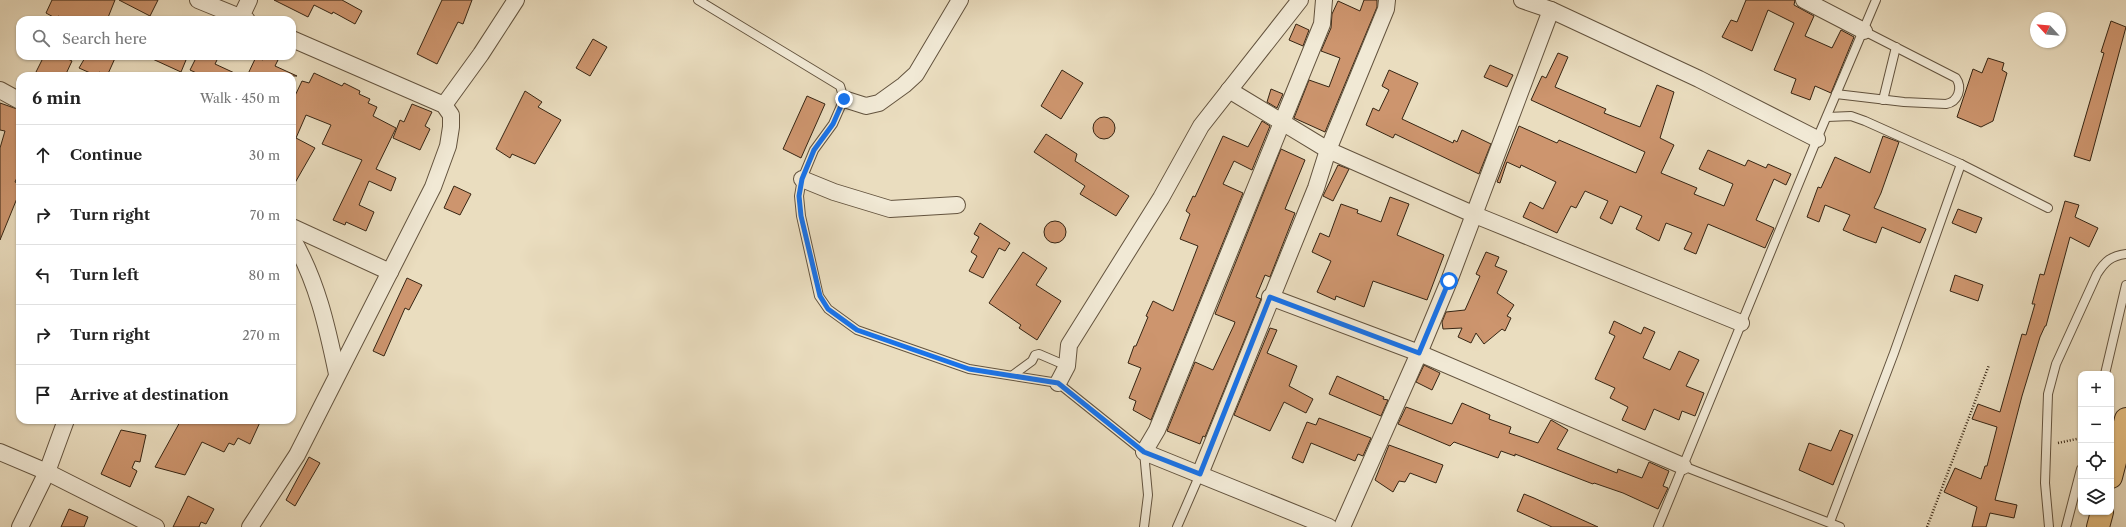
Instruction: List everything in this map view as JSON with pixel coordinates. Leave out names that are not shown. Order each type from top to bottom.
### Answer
[{"type":"highway","points":[[2114,465],[2126,419]]},
{"type":"highway","points":[[2098,527],[2101,515]]},
{"type":"street","points":[[198,0],[237,16]]},
{"type":"street","points":[[245,16],[249,0]]},
{"type":"street","points":[[444,104],[481,54],[516,0]]},
{"type":"street","points":[[844,99],[866,106],[879,103],[904,85],[916,74],[960,0]]},
{"type":"street","points":[[1058,383],[1067,366],[1069,346],[1161,198],[1201,126],[1300,0]]},
{"type":"street","points":[[1324,0],[1322,24],[1156,430],[1144,452],[1329,527]]},
{"type":"street","points":[[1200,474],[1270,297],[1316,188],[1328,150],[1386,9],[1388,0]]},
{"type":"street","points":[[1522,0],[1551,10],[1699,79],[1817,139]]},
{"type":"street","points":[[1804,0],[1864,31]]},
{"type":"street","points":[[1342,527],[1419,353],[1475,215],[1551,10]]},
{"type":"street","points":[[250,527],[296,455],[433,187],[448,146],[451,116],[444,104],[296,41]]},
{"type":"street","points":[[0,90],[16,99]]},
{"type":"street","points":[[1229,90],[1328,150],[1475,215],[1741,324]]},
{"type":"street","points":[[802,179],[834,192],[890,209],[957,205]]},
{"type":"street","points":[[296,229],[390,272]]},
{"type":"street","points":[[296,246],[315,285],[326,320],[337,374]]},
{"type":"street","points":[[1270,297],[1419,353],[1682,466]]},
{"type":"street","points":[[20,527],[47,472],[65,424]]},
{"type":"street","points":[[0,452],[47,472],[156,527]]},
{"type":"lane","points":[[698,0],[840,86],[844,99],[833,124],[814,150],[802,179],[799,196],[801,216],[820,296],[828,309],[857,330],[969,369],[1058,383],[1144,452],[1148,495],[1144,527]]},
{"type":"lane","points":[[1658,527],[1817,139],[1876,0]]},
{"type":"lane","points":[[1836,94],[1883,100],[1946,104],[1952,103],[1957,98],[1960,89],[1959,82],[1956,78],[1864,31]]},
{"type":"lane","points":[[1883,100],[1896,47]]},
{"type":"lane","points":[[1827,117],[1851,116],[1961,164],[2048,208]]},
{"type":"lane","points":[[1830,522],[1894,353],[1961,164]]},
{"type":"lane","points":[[2049,527],[2045,483],[2045,445],[2048,394],[2056,364],[2104,262],[2111,257],[2126,254]]},
{"type":"lane","points":[[2106,371],[2126,285]]},
{"type":"lane","points":[[1013,375],[1032,361],[1035,355],[1039,354],[1067,366]]},
{"type":"lane","points":[[1682,466],[1840,527]]},
{"type":"lane","points":[[1177,527],[1200,474]]},
{"type":"lane","points":[[2066,527],[2078,479]]},
{"type":"path","points":[[1927,527],[1989,365]]},
{"type":"path","points":[[2045,445],[2078,439]]},
{"type":"building","points":[[52,0],[115,0],[109,16],[52,16],[46,13]]},
{"type":"building","points":[[119,0],[158,0],[150,16]]},
{"type":"building","points":[[274,0],[342,0],[362,11],[355,24],[333,12],[332,14],[314,5],[308,17]]},
{"type":"building","points":[[442,0],[472,0],[463,24],[458,22],[437,64],[417,54]]},
{"type":"building","points":[[1364,0],[1377,0],[1377,7],[1325,132],[1294,118],[1309,80],[1329,87],[1340,58],[1321,51],[1331,28],[1332,14],[1338,1],[1360,11]]},
{"type":"building","points":[[1746,0],[1795,0],[1794,5],[1814,16],[1805,36],[1832,48],[1841,30],[1854,37],[1831,93],[1815,86],[1810,100],[1791,93],[1796,79],[1774,70],[1794,23],[1768,10],[1752,51],[1722,37],[1731,20],[1737,22]]},
{"type":"building","points":[[2111,21],[2126,27],[2090,161],[2074,156],[2104,53],[2101,52]]},
{"type":"building","points":[[1296,24],[1309,30],[1303,46],[1289,40]]},
{"type":"building","points":[[593,39],[607,47],[590,76],[576,68]]},
{"type":"building","points":[[1558,53],[1568,57],[1555,87],[1606,109],[1604,113],[1640,127],[1657,85],[1674,92],[1660,138],[1674,145],[1661,173],[1697,188],[1694,194],[1724,206],[1733,184],[1699,169],[1708,150],[1745,166],[1748,160],[1766,168],[1768,164],[1791,174],[1786,185],[1774,179],[1756,220],[1774,228],[1765,248],[1708,224],[1696,254],[1684,249],[1692,233],[1666,223],[1659,241],[1636,229],[1642,216],[1620,206],[1612,224],[1600,218],[1608,201],[1585,191],[1576,208],[1571,206],[1557,233],[1523,217],[1530,202],[1543,209],[1556,182],[1521,165],[1520,168],[1507,162],[1500,183],[1497,182],[1519,126],[1557,143],[1559,140],[1636,173],[1645,152],[1531,100],[1542,76],[1546,78]]},
{"type":"building","points":[[1988,58],[2004,63],[2002,70],[2007,73],[1993,121],[1981,127],[1957,117],[1973,69],[1982,73]]},
{"type":"building","points":[[42,60],[72,61],[67,72],[36,72]]},
{"type":"building","points":[[84,60],[114,60],[109,72],[88,72],[79,68]]},
{"type":"building","points":[[155,60],[186,60],[181,72]]},
{"type":"building","points":[[195,60],[217,60],[215,64],[232,72],[194,72],[190,70]]},
{"type":"building","points":[[255,60],[278,60],[275,66],[288,72],[249,72]]},
{"type":"building","points":[[1490,65],[1513,75],[1507,87],[1484,77]]},
{"type":"building","points":[[1062,70],[1083,83],[1061,119],[1041,106]]},
{"type":"building","points":[[1389,70],[1418,83],[1402,119],[1453,143],[1454,140],[1457,142],[1462,130],[1491,144],[1479,174],[1395,134],[1393,138],[1366,125],[1373,108],[1379,111],[1389,90],[1382,86]]},
{"type":"building","points":[[314,73],[342,86],[344,83],[360,91],[359,94],[370,99],[368,103],[377,107],[373,116],[396,128],[376,169],[396,178],[391,191],[369,181],[359,205],[374,212],[366,231],[346,222],[345,225],[333,220],[362,160],[322,144],[331,125],[306,115],[296,138],[296,94],[302,81],[309,83]]},
{"type":"building","points":[[1271,89],[1283,94],[1277,108],[1267,102]]},
{"type":"building","points":[[525,91],[542,102],[538,107],[561,120],[535,164],[512,154],[510,158],[496,149]]},
{"type":"building","points":[[807,96],[825,104],[801,158],[783,149]]},
{"type":"building","points":[[0,103],[16,109],[16,201],[0,240],[0,148],[5,131],[0,130]]},
{"type":"building","points":[[412,104],[432,112],[425,126],[430,129],[420,150],[393,138],[400,120],[404,122]]},
{"type":"building","points":[[1104,117],[1112,120],[1115,128],[1112,136],[1104,139],[1096,136],[1093,128],[1096,120]]},
{"type":"building","points":[[1262,121],[1270,126],[1252,170],[1234,161],[1223,184],[1243,193],[1151,420],[1133,410],[1136,401],[1129,398],[1141,368],[1128,363],[1134,346],[1136,346],[1148,317],[1146,316],[1153,301],[1173,311],[1198,246],[1180,239],[1190,214],[1186,211],[1193,196],[1195,197],[1223,136],[1248,147]]},
{"type":"building","points":[[1046,134],[1077,154],[1075,161],[1129,196],[1116,216],[1080,194],[1085,186],[1034,152]]},
{"type":"building","points":[[1883,136],[1899,142],[1881,193],[1874,208],[1926,229],[1920,243],[1882,227],[1876,243],[1857,236],[1843,230],[1850,215],[1825,205],[1819,222],[1807,217],[1818,187],[1821,188],[1835,157],[1870,173]]},
{"type":"building","points":[[296,138],[315,148],[296,181]]},
{"type":"building","points":[[1281,149],[1305,160],[1285,209],[1295,213],[1270,277],[1265,275],[1256,297],[1261,299],[1205,437],[1203,436],[1200,444],[1167,431],[1195,362],[1213,370],[1234,325],[1235,322],[1215,314]]},
{"type":"building","points":[[1338,165],[1349,169],[1333,201],[1323,196]]},
{"type":"building","points":[[454,186],[471,194],[460,215],[444,208]]},
{"type":"building","points":[[1390,197],[1409,204],[1397,235],[1444,255],[1427,300],[1373,281],[1364,307],[1336,296],[1335,300],[1317,292],[1331,261],[1312,252],[1320,233],[1329,237],[1341,204],[1358,210],[1357,213],[1381,222]]},
{"type":"building","points":[[2065,201],[2079,205],[2075,217],[2098,228],[2089,247],[2070,237],[2046,326],[2040,337],[2022,396],[1995,500],[2017,505],[2014,518],[1990,513],[1986,527],[1972,527],[1977,507],[1944,492],[1955,468],[1981,479],[1985,466],[1987,466],[1997,427],[1972,419],[1978,404],[2000,412],[2022,334],[2026,335],[2035,304],[2032,304],[2040,274],[2044,275]]},
{"type":"building","points":[[1958,209],[1982,218],[1976,233],[1952,223]]},
{"type":"building","points":[[1055,221],[1063,224],[1066,232],[1063,240],[1055,243],[1047,240],[1044,232],[1047,224]]},
{"type":"building","points":[[980,223],[1010,243],[1005,251],[999,248],[983,278],[969,271],[977,256],[971,252],[979,237],[974,234]]},
{"type":"building","points":[[1023,252],[1047,268],[1036,285],[1061,301],[1037,340],[1019,328],[1021,325],[989,303]]},
{"type":"building","points":[[1486,252],[1499,257],[1495,266],[1507,271],[1497,293],[1514,305],[1507,316],[1511,318],[1505,331],[1502,329],[1484,344],[1476,333],[1471,343],[1458,337],[1462,328],[1443,329],[1442,322],[1446,312],[1465,310],[1480,276],[1476,274]]},
{"type":"building","points":[[1955,275],[1983,285],[1978,301],[1950,291]]},
{"type":"building","points":[[407,278],[422,285],[409,310],[405,308],[384,356],[373,351]]},
{"type":"building","points":[[1614,321],[1641,334],[1644,327],[1655,332],[1643,358],[1670,370],[1679,351],[1699,360],[1686,386],[1704,393],[1695,416],[1682,411],[1679,420],[1654,409],[1645,430],[1622,420],[1628,407],[1610,398],[1615,388],[1595,379],[1615,336],[1609,333]]},
{"type":"building","points":[[1270,328],[1277,330],[1267,353],[1297,366],[1289,386],[1313,399],[1306,413],[1284,402],[1270,431],[1234,415]]},
{"type":"building","points":[[1424,365],[1440,373],[1432,390],[1416,382]]},
{"type":"building","points":[[1337,376],[1384,397],[1383,399],[1388,400],[1381,416],[1329,394]]},
{"type":"building","points":[[1462,403],[1490,415],[1489,419],[1511,427],[1509,433],[1538,443],[1551,420],[1568,430],[1557,449],[1617,473],[1618,469],[1642,478],[1649,462],[1669,471],[1663,486],[1668,488],[1658,509],[1623,493],[1594,483],[1593,484],[1515,454],[1515,456],[1501,451],[1498,458],[1454,442],[1450,446],[1398,424],[1406,407],[1452,424]]},
{"type":"building","points":[[1319,418],[1371,438],[1363,456],[1358,454],[1355,461],[1311,443],[1303,463],[1292,458],[1307,422],[1316,425]]},
{"type":"building","points":[[179,424],[259,424],[250,444],[238,438],[234,445],[229,443],[224,452],[202,442],[185,475],[155,467]]},
{"type":"building","points":[[121,430],[146,435],[140,462],[135,461],[132,468],[137,471],[130,487],[101,474]]},
{"type":"building","points":[[1840,430],[1853,435],[1833,485],[1799,470],[1809,443],[1831,451]]},
{"type":"building","points":[[1389,445],[1443,465],[1436,483],[1410,473],[1405,482],[1399,481],[1393,492],[1375,480]]},
{"type":"building","points":[[309,457],[320,463],[295,506],[286,500]]},
{"type":"building","points":[[1524,494],[1598,527],[1552,527],[1517,511]]},
{"type":"building","points":[[188,496],[214,509],[206,524],[201,522],[199,527],[173,527]]},
{"type":"building","points":[[69,509],[88,517],[84,527],[61,527]]},
{"type":"route","points":[[844,99],[833,124],[814,150],[802,179],[799,196],[801,216],[810,259],[820,296],[828,309],[857,330],[969,369],[1058,383],[1144,452],[1200,474],[1270,297],[1419,353],[1449,281]]}]
